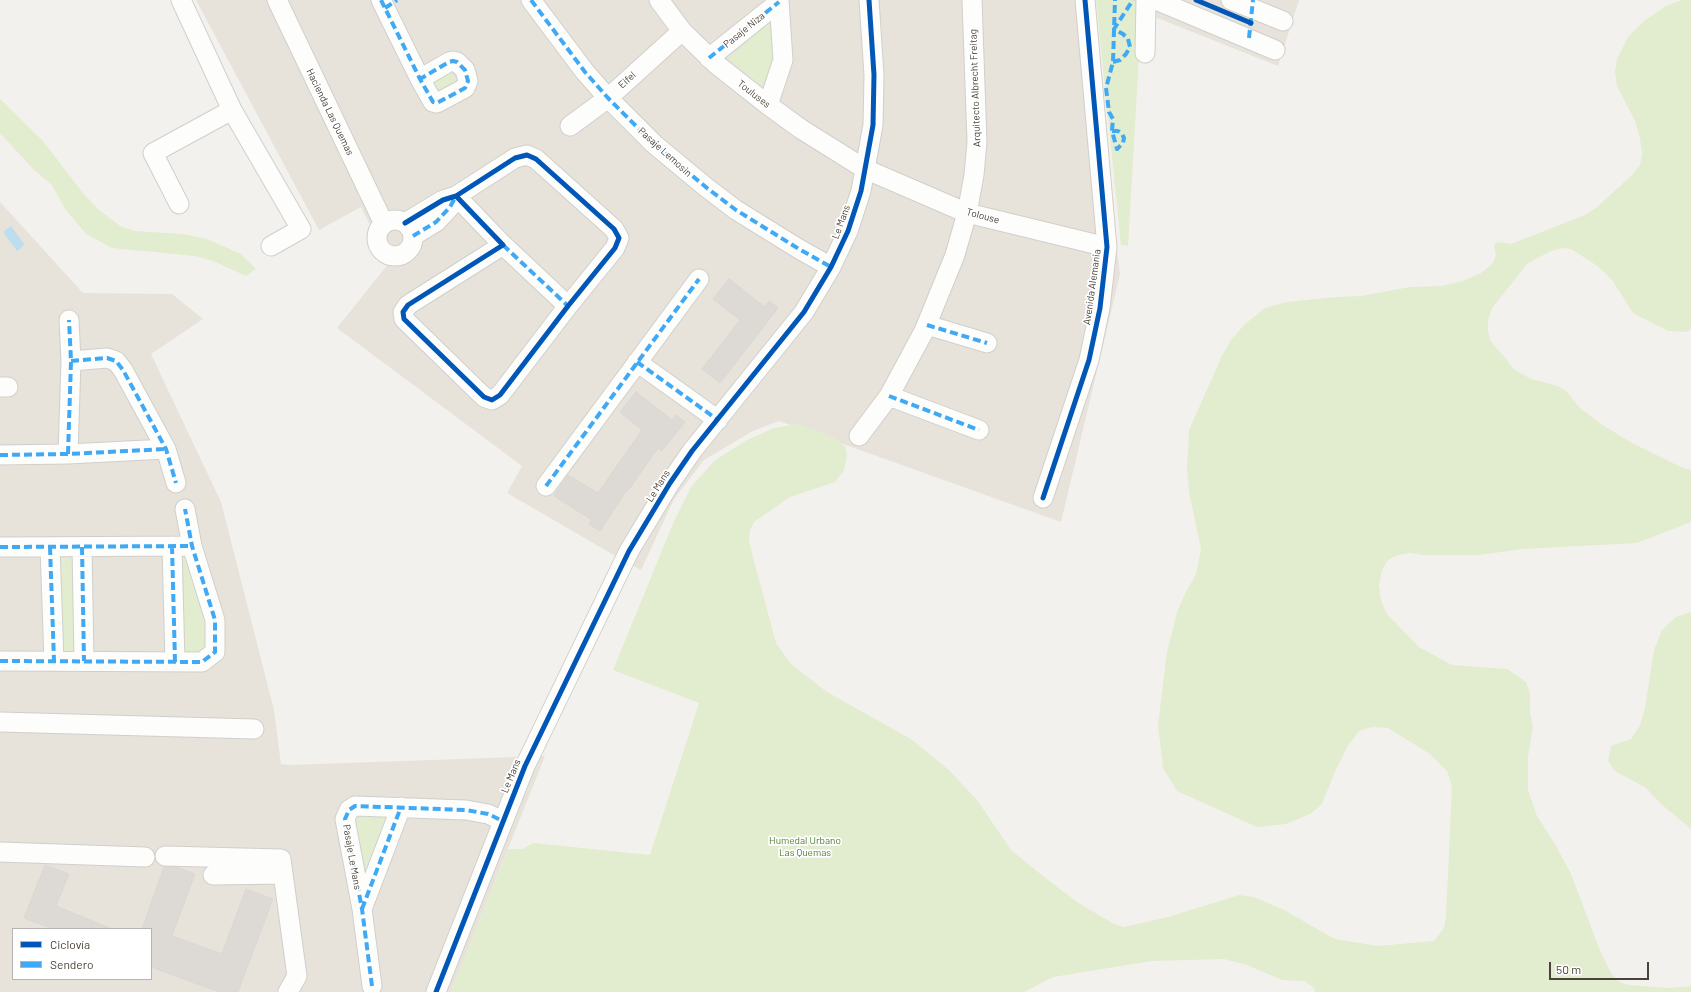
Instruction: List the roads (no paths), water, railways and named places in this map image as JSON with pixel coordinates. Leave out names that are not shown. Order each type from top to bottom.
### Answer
[{"type":"street","points":[[181,0],[194,32],[232,110],[301,229],[271,246]]},
{"type":"street","name":"Hacienda Las Quemas","points":[[277,0],[384,224]]},
{"type":"street","name":"Pasaje Lemosin","points":[[531,0],[568,51],[608,98],[654,144],[707,188],[767,230],[831,267]]},
{"type":"street","name":"Touluses","points":[[659,0],[682,31],[709,58],[800,129],[865,169]]},
{"type":"street","name":"Le Mans","points":[[436,992],[525,766],[629,551],[670,482],[692,451],[804,312],[831,267],[848,232],[861,191],[873,125],[874,75],[869,0]]},
{"type":"street","name":"Arquitecto Albrecht Freitag","points":[[859,436],[889,396],[926,324],[955,256],[967,213],[974,175],[977,142],[972,0]]},
{"type":"street","name":"Avenida Alemania","points":[[1043,498],[1089,360],[1100,308],[1107,247],[1085,0]]},
{"type":"street","points":[[1145,53],[1146,0]]},
{"type":"street","points":[[1156,0],[1275,50]]},
{"type":"street","points":[[1231,0],[1253,4],[1283,21]]},
{"type":"street","points":[[768,105],[783,60],[779,1]]},
{"type":"street","name":"Pasaje Niza","points":[[709,58],[779,1]]},
{"type":"street","points":[[388,3],[420,79]]},
{"type":"street","points":[[1249,38],[1253,4]]},
{"type":"street","name":"Eifel","points":[[570,126],[608,98],[682,31]]},
{"type":"street","points":[[179,204],[153,153],[232,110]]},
{"type":"street","points":[[409,229],[436,222],[450,207],[456,196],[515,158],[527,155],[536,159],[614,229],[619,238],[615,248],[568,306],[500,395],[492,400],[484,397],[404,319],[403,312],[408,305],[503,245]]},
{"type":"street","name":"Tolouse","points":[[865,169],[967,213],[1107,247]]},
{"type":"street","points":[[456,196],[503,245],[568,306]]},
{"type":"street","points":[[398,220],[409,229],[412,243],[409,250],[396,256],[388,255],[382,251],[378,244],[377,237],[379,230],[384,224],[398,220]]},
{"type":"street","points":[[546,486],[699,279]]},
{"type":"street","points":[[68,454],[71,361],[69,320]]},
{"type":"street","points":[[926,324],[987,343]]},
{"type":"street","points":[[71,361],[107,358],[116,361],[123,370],[166,449],[176,483]]},
{"type":"street","points":[[637,362],[718,420]]},
{"type":"street","points":[[889,396],[979,430]]},
{"type":"street","points":[[0,455],[68,454],[166,449]]},
{"type":"street","points":[[0,661],[202,662],[215,652],[215,620],[192,546],[185,509]]},
{"type":"street","points":[[172,546],[175,662]]},
{"type":"street","points":[[0,547],[192,546]]},
{"type":"street","points":[[50,547],[54,661]]},
{"type":"street","points":[[82,547],[84,662]]},
{"type":"street","points":[[0,722],[254,729]]},
{"type":"street","name":"Pasaje Le Mans","points":[[372,986],[362,909],[345,819],[349,810],[355,806],[466,810],[488,814],[503,820]]},
{"type":"street","name":"Pasaje Le Mans","points":[[362,909],[401,807]]},
{"type":"street","points":[[0,852],[145,857]]},
{"type":"street","points":[[166,856],[281,859],[297,976],[288,992]]},
{"type":"street","points":[[213,875],[284,874]]},
{"type":"water","points":[[11,226],[25,245],[17,251],[3,232]]},
{"type":"park label","name":"Humedal Urbano Las Quemas","points":[[805,846]]}]
